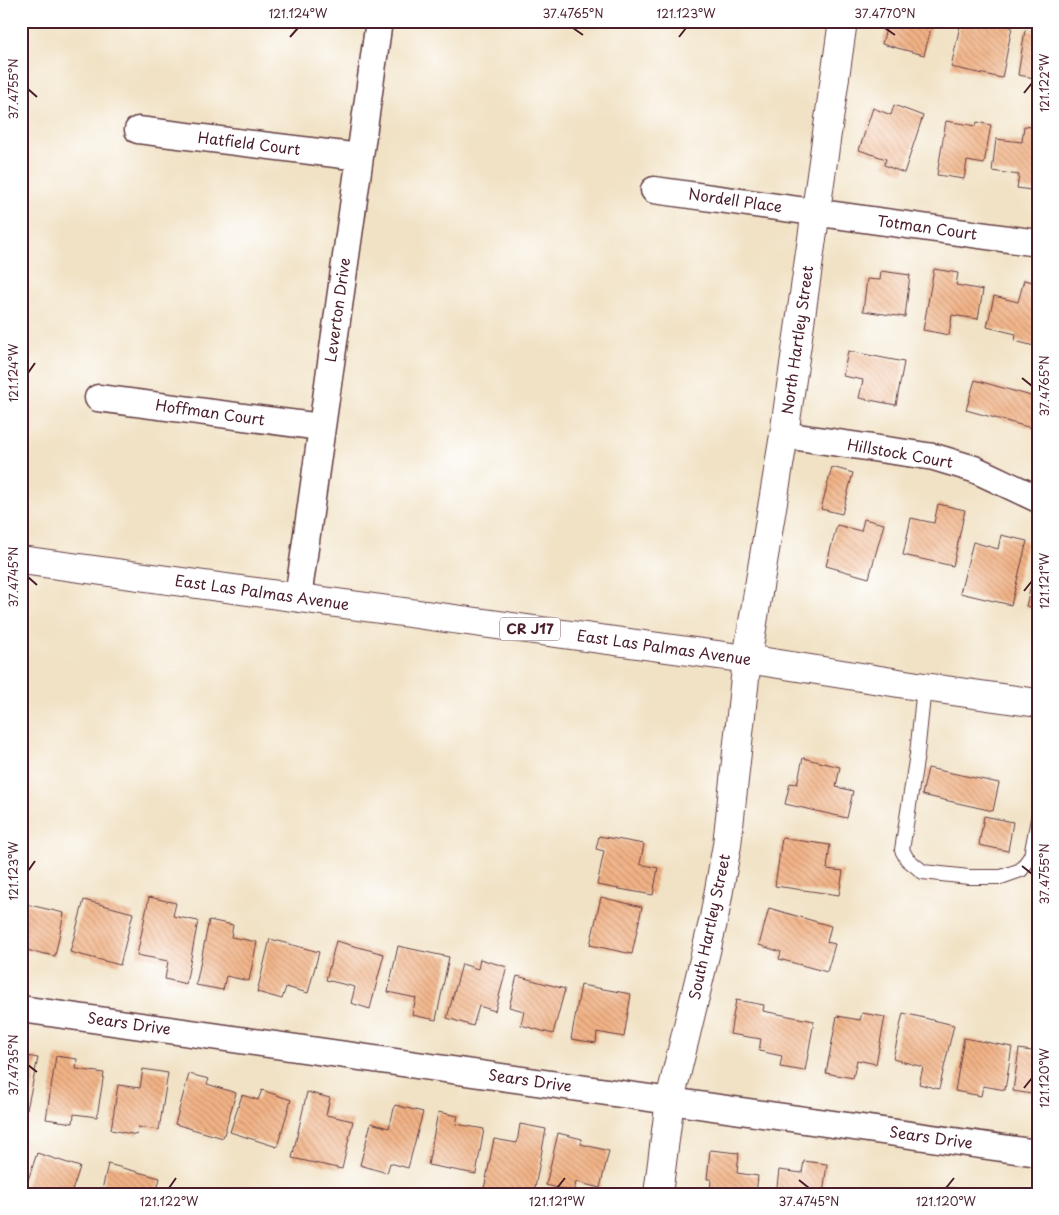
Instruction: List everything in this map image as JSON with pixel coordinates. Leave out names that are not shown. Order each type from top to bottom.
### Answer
[{"type":"street","name":"Leverton Drive","points":[[298,598],[379,21]]},
{"type":"street","name":"North Hartley Street","points":[[747,659],[784,435],[843,21]]},
{"type":"street","name":"Hatfield Court","points":[[138,130],[360,157]]},
{"type":"street","name":"Nordell Place","points":[[654,190],[817,212]]},
{"type":"street","name":"Totman Court","points":[[817,212],[1038,243]]},
{"type":"street","name":"Hoffman Court","points":[[98,398],[321,428]]},
{"type":"street","name":"Hillstock Court","points":[[784,435],[934,457],[974,469],[1038,499]]},
{"type":"street","name":"East Las Palmas Avenue","points":[[21,560],[747,659],[1038,703]]},
{"type":"street","name":"South Hartley Street","points":[[658,1194],[670,1100],[714,918],[727,845],[747,659]]},
{"type":"street","name":"Sears Drive","points":[[21,1009],[1038,1153]]},
{"type":"lane","points":[[924,687],[917,754],[902,850],[907,860],[923,872],[969,877],[1001,877],[1021,870],[1032,856],[1038,819]]},
{"type":"building","points":[[888,21],[933,21],[924,55],[882,44]]},
{"type":"building","points":[[961,21],[989,21],[1012,27],[1002,78],[951,67]]},
{"type":"building","points":[[1025,30],[1038,32],[1038,68],[1035,78],[1018,75]]},
{"type":"building","points":[[894,105],[923,116],[904,173],[884,165],[886,159],[859,150],[873,108],[891,115]]},
{"type":"building","points":[[946,121],[976,126],[977,122],[991,125],[984,164],[967,161],[964,179],[937,175]]},
{"type":"building","points":[[1024,126],[1038,128],[1038,191],[1017,188],[1019,175],[992,171],[996,139],[1022,142]]},
{"type":"building","points":[[934,269],[958,273],[956,285],[983,290],[978,319],[952,315],[949,335],[923,330]]},
{"type":"building","points":[[881,271],[910,275],[905,317],[863,311],[867,279],[880,280]]},
{"type":"building","points":[[1024,280],[1038,283],[1038,328],[1034,346],[1015,341],[1016,334],[987,327],[994,296],[1018,302]]},
{"type":"building","points":[[848,351],[904,362],[896,405],[859,398],[863,380],[843,376]]},
{"type":"building","points":[[975,380],[1038,398],[1038,420],[1035,429],[966,410]]},
{"type":"building","points":[[832,467],[853,473],[842,514],[821,509]]},
{"type":"building","points":[[938,504],[965,510],[953,566],[903,555],[911,518],[934,523]]},
{"type":"building","points":[[864,519],[884,524],[869,578],[826,566],[837,525],[861,531]]},
{"type":"building","points":[[1001,535],[1027,541],[1011,605],[960,593],[973,542],[998,549]]},
{"type":"building","points":[[1038,561],[1038,609],[1026,606]]},
{"type":"building","points":[[803,758],[840,767],[836,787],[853,791],[847,818],[785,804],[790,783],[797,784]]},
{"type":"building","points":[[928,768],[999,783],[993,811],[922,795]]},
{"type":"building","points":[[984,816],[1013,822],[1008,851],[979,845]]},
{"type":"building","points":[[599,836],[644,844],[640,864],[658,868],[653,895],[597,885],[604,851],[596,849]]},
{"type":"building","points":[[782,838],[830,845],[827,869],[843,871],[839,895],[775,886]]},
{"type":"building","points":[[149,897],[176,903],[173,916],[198,921],[186,984],[165,979],[168,961],[137,955]]},
{"type":"building","points":[[601,897],[642,907],[632,954],[590,945]]},
{"type":"building","points":[[84,900],[133,913],[120,965],[70,952]]},
{"type":"building","points":[[21,903],[64,913],[55,956],[21,949]]},
{"type":"building","points":[[769,908],[831,926],[827,942],[835,944],[827,972],[779,959],[781,952],[759,945]]},
{"type":"building","points":[[209,920],[233,925],[231,937],[257,942],[249,981],[226,976],[223,990],[196,985]]},
{"type":"building","points":[[270,939],[319,952],[308,993],[286,987],[282,999],[257,992]]},
{"type":"building","points":[[336,941],[384,954],[370,1009],[351,1003],[355,987],[326,980]]},
{"type":"building","points":[[398,946],[449,957],[436,1020],[412,1015],[416,998],[388,992]]},
{"type":"building","points":[[480,959],[507,967],[495,1011],[479,1006],[473,1026],[447,1018],[462,964],[478,969]]},
{"type":"building","points":[[517,976],[565,989],[553,1034],[521,1025],[524,1011],[509,1007]]},
{"type":"building","points":[[581,985],[631,994],[624,1037],[597,1032],[596,1043],[571,1039]]},
{"type":"building","points":[[736,1000],[764,1005],[763,1011],[814,1021],[805,1071],[780,1067],[782,1056],[759,1051],[761,1039],[730,1034]]},
{"type":"building","points":[[862,1013],[885,1017],[876,1064],[857,1060],[853,1078],[826,1073],[837,1016],[860,1020]]},
{"type":"building","points":[[903,1013],[954,1025],[939,1089],[919,1084],[923,1067],[893,1059]]},
{"type":"building","points":[[964,1038],[1012,1047],[1005,1090],[983,1086],[981,1096],[955,1091]]},
{"type":"building","points":[[1019,1049],[1038,1052],[1038,1095],[1013,1091]]},
{"type":"building","points":[[21,1055],[38,1058],[27,1109],[21,1107]]},
{"type":"building","points":[[56,1056],[77,1059],[76,1069],[104,1073],[97,1117],[74,1114],[73,1123],[46,1119]]},
{"type":"building","points":[[143,1069],[168,1073],[159,1130],[138,1127],[137,1135],[111,1130],[118,1085],[140,1088]]},
{"type":"building","points":[[189,1074],[209,1079],[207,1084],[236,1093],[223,1138],[175,1124]]},
{"type":"building","points":[[262,1090],[291,1100],[277,1147],[230,1132],[242,1095],[258,1100]]},
{"type":"building","points":[[307,1092],[330,1098],[326,1115],[353,1121],[342,1169],[292,1158]]},
{"type":"building","points":[[395,1105],[423,1112],[408,1168],[390,1163],[387,1173],[360,1165],[371,1123],[389,1128]]},
{"type":"building","points":[[438,1112],[458,1116],[456,1124],[484,1129],[476,1174],[428,1165]]},
{"type":"building","points":[[520,1124],[546,1129],[534,1193],[513,1189],[512,1194],[483,1194],[494,1139],[517,1143]]},
{"type":"building","points":[[558,1133],[582,1139],[581,1144],[609,1151],[600,1188],[576,1182],[574,1192],[546,1185]]},
{"type":"building","points":[[710,1150],[739,1153],[737,1173],[758,1176],[756,1194],[710,1194],[711,1179],[707,1179]]},
{"type":"building","points":[[37,1153],[80,1167],[71,1194],[30,1194],[24,1192]]},
{"type":"building","points":[[804,1161],[827,1164],[823,1194],[776,1194],[779,1170],[802,1173]]},
{"type":"building","points":[[108,1164],[160,1178],[156,1194],[101,1194]]},
{"type":"building","points":[[946,1187],[975,1191],[975,1194],[945,1194]]}]
